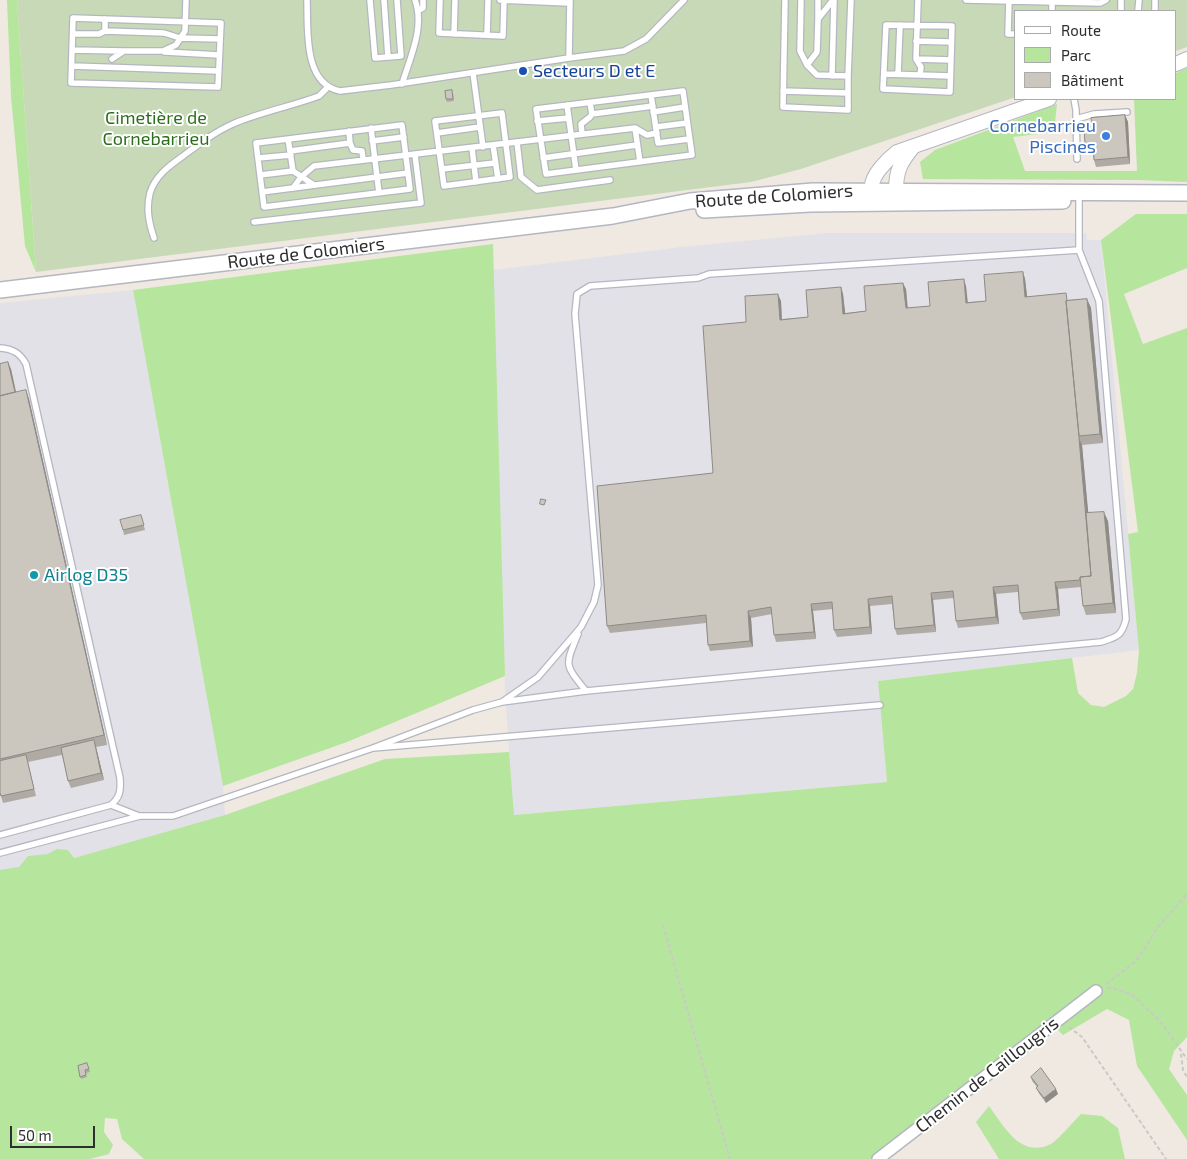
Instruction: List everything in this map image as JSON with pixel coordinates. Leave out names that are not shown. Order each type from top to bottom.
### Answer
[{"type":"main road","points":[[877,195],[896,190],[1187,193]]},
{"type":"main road","name":"Route de Colomiers","points":[[0,290],[613,216],[690,202],[731,197],[812,191],[877,195]]},
{"type":"main road","points":[[877,195],[1078,201],[1187,200]]},
{"type":"street","name":"Route de Colomiers","points":[[877,195],[876,176],[885,162],[897,152],[1046,100]]},
{"type":"street","points":[[896,190],[898,169],[913,147]]},
{"type":"street","name":"Chemin de Caillougris","points":[[878,1159],[1096,991]]},
{"type":"lane","points":[[163,51],[176,45],[185,31],[186,0]]},
{"type":"lane","points":[[307,0],[310,56],[318,77],[328,87],[340,91],[402,84],[568,58],[624,52],[646,39],[684,0]]},
{"type":"lane","points":[[370,0],[375,58],[401,56],[397,0]]},
{"type":"lane","points":[[384,0],[388,57]]},
{"type":"lane","points":[[402,84],[417,32],[419,10],[415,0]]},
{"type":"lane","points":[[419,10],[423,8],[423,0]]},
{"type":"lane","points":[[440,0],[439,33],[503,36],[504,0]]},
{"type":"lane","points":[[454,34],[455,0]]},
{"type":"lane","points":[[487,35],[488,0]]},
{"type":"lane","points":[[500,0],[569,2],[568,58]]},
{"type":"lane","points":[[785,0],[783,107],[848,110],[851,0]]},
{"type":"lane","points":[[801,0],[800,51],[807,64],[817,75],[848,76]]},
{"type":"lane","points":[[807,64],[817,52],[818,0]]},
{"type":"lane","points":[[818,19],[834,0]]},
{"type":"lane","points":[[832,76],[834,0]]},
{"type":"lane","points":[[918,0],[916,59],[921,67],[920,75]]},
{"type":"lane","points":[[966,0],[1100,3],[1106,0]]},
{"type":"lane","points":[[1009,0],[1008,34],[1014,34]]},
{"type":"lane","points":[[1052,2],[1052,10]]},
{"type":"lane","points":[[1008,17],[1014,17]]},
{"type":"lane","points":[[73,18],[185,21],[221,23],[218,87],[71,83],[73,18]]},
{"type":"lane","points":[[105,19],[105,31]]},
{"type":"lane","points":[[886,25],[900,25],[952,26],[950,92],[883,89],[886,25]]},
{"type":"lane","points":[[898,74],[900,25]]},
{"type":"lane","points":[[73,34],[99,34],[105,31],[164,33],[180,38],[220,38]]},
{"type":"lane","points":[[916,41],[951,42]]},
{"type":"lane","points":[[72,50],[163,51],[219,55]]},
{"type":"lane","points":[[112,59],[124,51]]},
{"type":"lane","points":[[916,59],[951,60]]},
{"type":"lane","points":[[72,66],[218,71]]},
{"type":"lane","points":[[473,73],[483,147]]},
{"type":"lane","points":[[884,74],[950,76]]},
{"type":"lane","points":[[154,238],[149,223],[148,207],[151,192],[157,178],[170,165],[208,138],[234,124],[319,96],[328,87]]},
{"type":"lane","points":[[683,91],[692,155],[546,174],[539,140],[536,109],[651,95],[683,91]]},
{"type":"lane","points":[[783,91],[848,93]]},
{"type":"lane","points":[[651,95],[658,143],[689,139]]},
{"type":"lane","points":[[1074,100],[1077,159]]},
{"type":"lane","points":[[590,102],[592,114]]},
{"type":"lane","points":[[567,105],[576,170]]},
{"type":"lane","points":[[582,134],[581,124],[592,114],[685,107]]},
{"type":"lane","points":[[502,112],[510,177],[444,186],[435,121],[479,116],[502,112]]},
{"type":"lane","points":[[1076,119],[1094,114],[1127,112]]},
{"type":"lane","points":[[537,121],[569,118]]},
{"type":"lane","points":[[293,188],[301,177],[314,166],[635,128],[647,135],[656,130],[687,123]]},
{"type":"lane","points":[[402,125],[410,189],[264,207],[256,143],[371,128],[402,125]]},
{"type":"lane","points":[[437,133],[480,127]]},
{"type":"lane","points":[[371,128],[379,193]]},
{"type":"lane","points":[[635,128],[640,162]]},
{"type":"lane","points":[[349,131],[353,150],[362,151],[363,160]]},
{"type":"lane","points":[[372,141],[404,137]]},
{"type":"lane","points":[[288,139],[293,171],[314,185]]},
{"type":"lane","points":[[517,142],[522,177],[537,190],[610,180]]},
{"type":"lane","points":[[258,158],[350,143]]},
{"type":"lane","points":[[493,145],[498,179]]},
{"type":"lane","points":[[542,158],[637,145]]},
{"type":"lane","points":[[472,148],[476,182]]},
{"type":"lane","points":[[254,222],[421,203],[415,155]]},
{"type":"lane","points":[[442,169],[496,162]]},
{"type":"lane","points":[[260,175],[293,171]]},
{"type":"lane","points":[[262,192],[408,173]]},
{"type":"lane","points":[[0,853],[140,816],[173,816],[372,748],[473,710],[502,702],[586,691],[1101,642],[1116,638],[1124,629],[1126,618],[1099,301],[1079,250],[1078,201]]},
{"type":"lane","points":[[586,691],[571,672],[568,660],[581,627],[594,602],[598,585],[575,314],[577,294],[590,286],[698,278],[709,274],[1079,250]]},
{"type":"lane","points":[[0,348],[11,349],[21,355],[26,364],[120,778],[121,790],[118,798],[111,805],[0,835]]},
{"type":"lane","points":[[502,702],[538,677],[581,627]]},
{"type":"lane","points":[[372,748],[880,706]]},
{"type":"lane","points":[[111,805],[140,816]]},
{"type":"path","points":[[1187,894],[1157,928],[1148,946],[1135,962],[1104,986],[1132,994],[1160,1021],[1187,1060]]},
{"type":"path","points":[[663,925],[730,1159]]},
{"type":"path","points":[[1058,1020],[1082,1037],[1166,1159]]},
{"type":"path","points":[[1180,1051],[1183,1070],[1187,1077]]},
{"type":"shaded area","points":[[827,233],[1086,233],[1087,240],[1101,240],[1139,650],[878,681],[887,782],[513,815],[505,689],[493,270],[682,247]]},
{"type":"shaded area","points":[[133,290],[223,786],[225,815],[0,879],[0,303]]},
{"type":"green space","points":[[7,0],[17,0],[36,272],[25,246],[11,96]]},
{"type":"green space","name":"Cimetière de Cornebarrieu","points":[[17,0],[1187,0],[1187,47],[1177,51],[1177,10],[1014,10],[1014,98],[801,169],[751,182],[36,272]]},
{"type":"green space","points":[[1187,68],[1187,182],[923,179],[920,162],[935,150],[1057,104],[1054,132],[1013,137],[1025,171],[1137,171],[1134,100],[1177,100],[1177,73]]},
{"type":"green space","points":[[1136,214],[1187,214],[1187,268],[1124,294],[1143,344],[1187,328],[1187,1037],[1174,1051],[1169,1069],[1187,1095],[1187,1140],[1137,1066],[1129,1020],[1107,1009],[1063,1035],[1048,1020],[872,1159],[144,1159],[122,1139],[117,1119],[105,1118],[104,1132],[113,1145],[109,1154],[90,1159],[0,1159],[0,870],[19,867],[28,856],[48,854],[57,849],[68,850],[74,858],[225,815],[385,759],[509,752],[514,815],[887,782],[878,681],[1072,658],[1078,693],[1091,705],[1104,707],[1126,696],[1133,689],[1139,651],[1128,534],[1138,532],[1101,240]]},
{"type":"green space","points":[[493,244],[505,676],[347,742],[223,786],[133,290]]},
{"type":"green space","points":[[989,1106],[1014,1138],[1030,1147],[1051,1144],[1081,1114],[1102,1116],[1118,1128],[1125,1159],[999,1159],[976,1122]]},
{"type":"building","points":[[452,90],[453,99],[446,99],[445,91]]},
{"type":"building","points":[[1125,115],[1128,157],[1094,160],[1093,143],[1085,144],[1084,127],[1092,126],[1091,118]]},
{"type":"building","points":[[1023,272],[1025,297],[1066,293],[1067,300],[1091,576],[1080,577],[1080,580],[1055,582],[1058,609],[1020,613],[1018,585],[993,587],[996,617],[956,621],[953,591],[931,593],[934,625],[895,629],[892,596],[868,599],[870,627],[834,630],[832,602],[811,604],[814,632],[774,635],[771,607],[748,611],[750,641],[708,645],[706,615],[607,626],[597,486],[713,473],[703,326],[746,322],[745,296],[778,294],[780,320],[808,317],[806,290],[841,287],[843,314],[866,311],[864,286],[903,283],[906,308],[930,306],[928,282],[964,279],[966,303],[986,301],[984,275]]},
{"type":"building","points":[[1087,299],[1100,434],[1079,436],[1066,301]]},
{"type":"building","points":[[8,362],[15,392],[0,396],[0,364]]},
{"type":"building","name":"Airlog D35","points":[[26,390],[104,735],[0,759],[0,396]]},
{"type":"building","points":[[541,499],[546,500],[544,505],[540,504]]},
{"type":"building","points":[[1104,512],[1113,603],[1083,606],[1080,577],[1091,576],[1086,513]]},
{"type":"building","points":[[141,515],[144,525],[123,530],[120,520]]},
{"type":"building","points":[[94,740],[101,773],[68,781],[61,748]]},
{"type":"building","points":[[26,755],[34,789],[1,796],[0,761]]},
{"type":"building","points":[[87,1063],[89,1069],[85,1070],[86,1075],[80,1077],[78,1066]]},
{"type":"building","points":[[1041,1068],[1056,1089],[1044,1098],[1036,1088],[1038,1086],[1031,1077]]},
{"type":"place","name":"Secteurs D et E","points":[[523,71]]},
{"type":"place","name":"Cornebarrieu Piscines","points":[[1106,136]]},
{"type":"place","name":"Airlog D35","points":[[34,575]]}]
